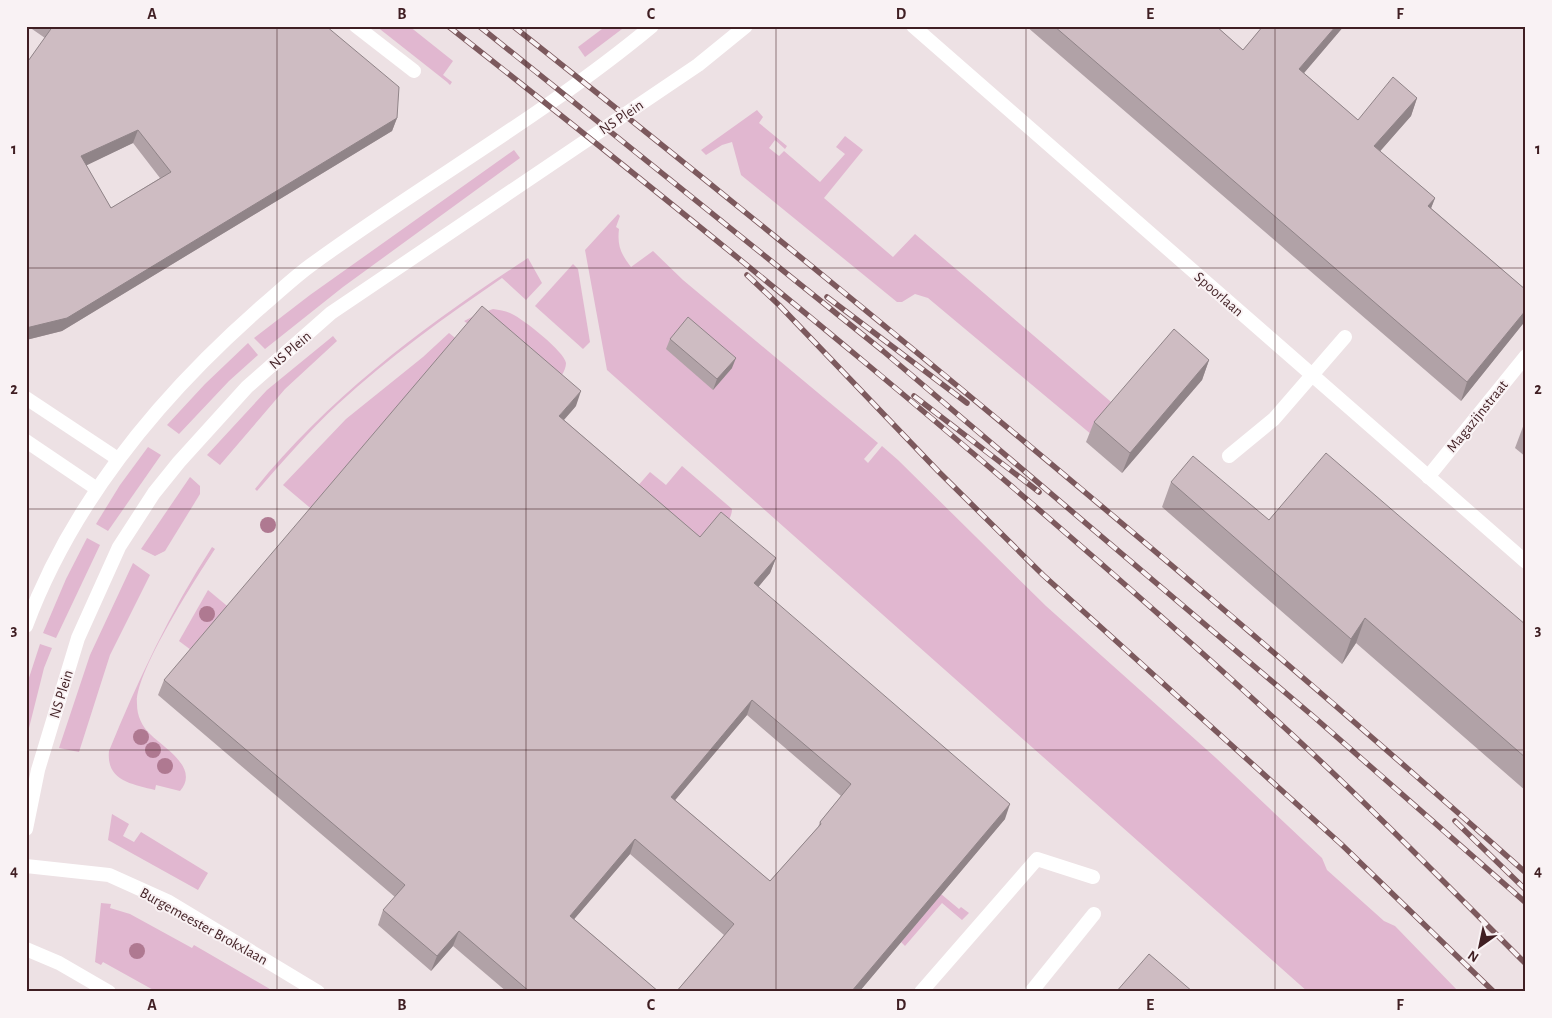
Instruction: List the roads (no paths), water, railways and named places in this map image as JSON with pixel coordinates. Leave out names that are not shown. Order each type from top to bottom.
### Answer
[{"type":"street","points":[[356,26],[414,71]]},
{"type":"street","points":[[26,626],[52,567],[118,459],[157,409],[229,336],[309,266],[603,67],[652,26]]},
{"type":"street","name":"NS Plein","points":[[26,829],[38,770],[78,638],[119,547],[154,494],[179,462],[247,387],[331,313],[698,65],[746,26]]},
{"type":"street","name":"Spoorlaan","points":[[913,26],[1526,562]]},
{"type":"street","points":[[1229,456],[1274,419],[1345,337]]},
{"type":"street","name":"Magazijnstraat","points":[[1428,477],[1526,356]]},
{"type":"street","points":[[26,398],[118,459]]},
{"type":"street","points":[[26,441],[98,489]]},
{"type":"street","points":[[921,992],[1037,859],[1093,877]]},
{"type":"street","name":"Burgemeester Brokxlaan","points":[[26,866],[109,875],[169,902],[318,992]]},
{"type":"street","points":[[1031,992],[1094,914]]},
{"type":"street","points":[[26,949],[59,963],[109,992]]},
{"type":"railway","points":[[448,26],[659,194],[867,364],[1073,539],[1174,628],[1338,778],[1526,964]]},
{"type":"railway","points":[[479,26],[883,351],[1314,717],[1526,903]]},
{"type":"railway","points":[[513,26],[771,233],[1026,442],[1152,548],[1526,873]]},
{"type":"railway","points":[[747,275],[779,305],[938,471],[1043,575],[1341,844],[1494,992]]},
{"type":"railway","points":[[827,297],[967,403]]},
{"type":"railway","points":[[914,396],[1039,492]]},
{"type":"railway","points":[[1455,821],[1526,890]]}]
